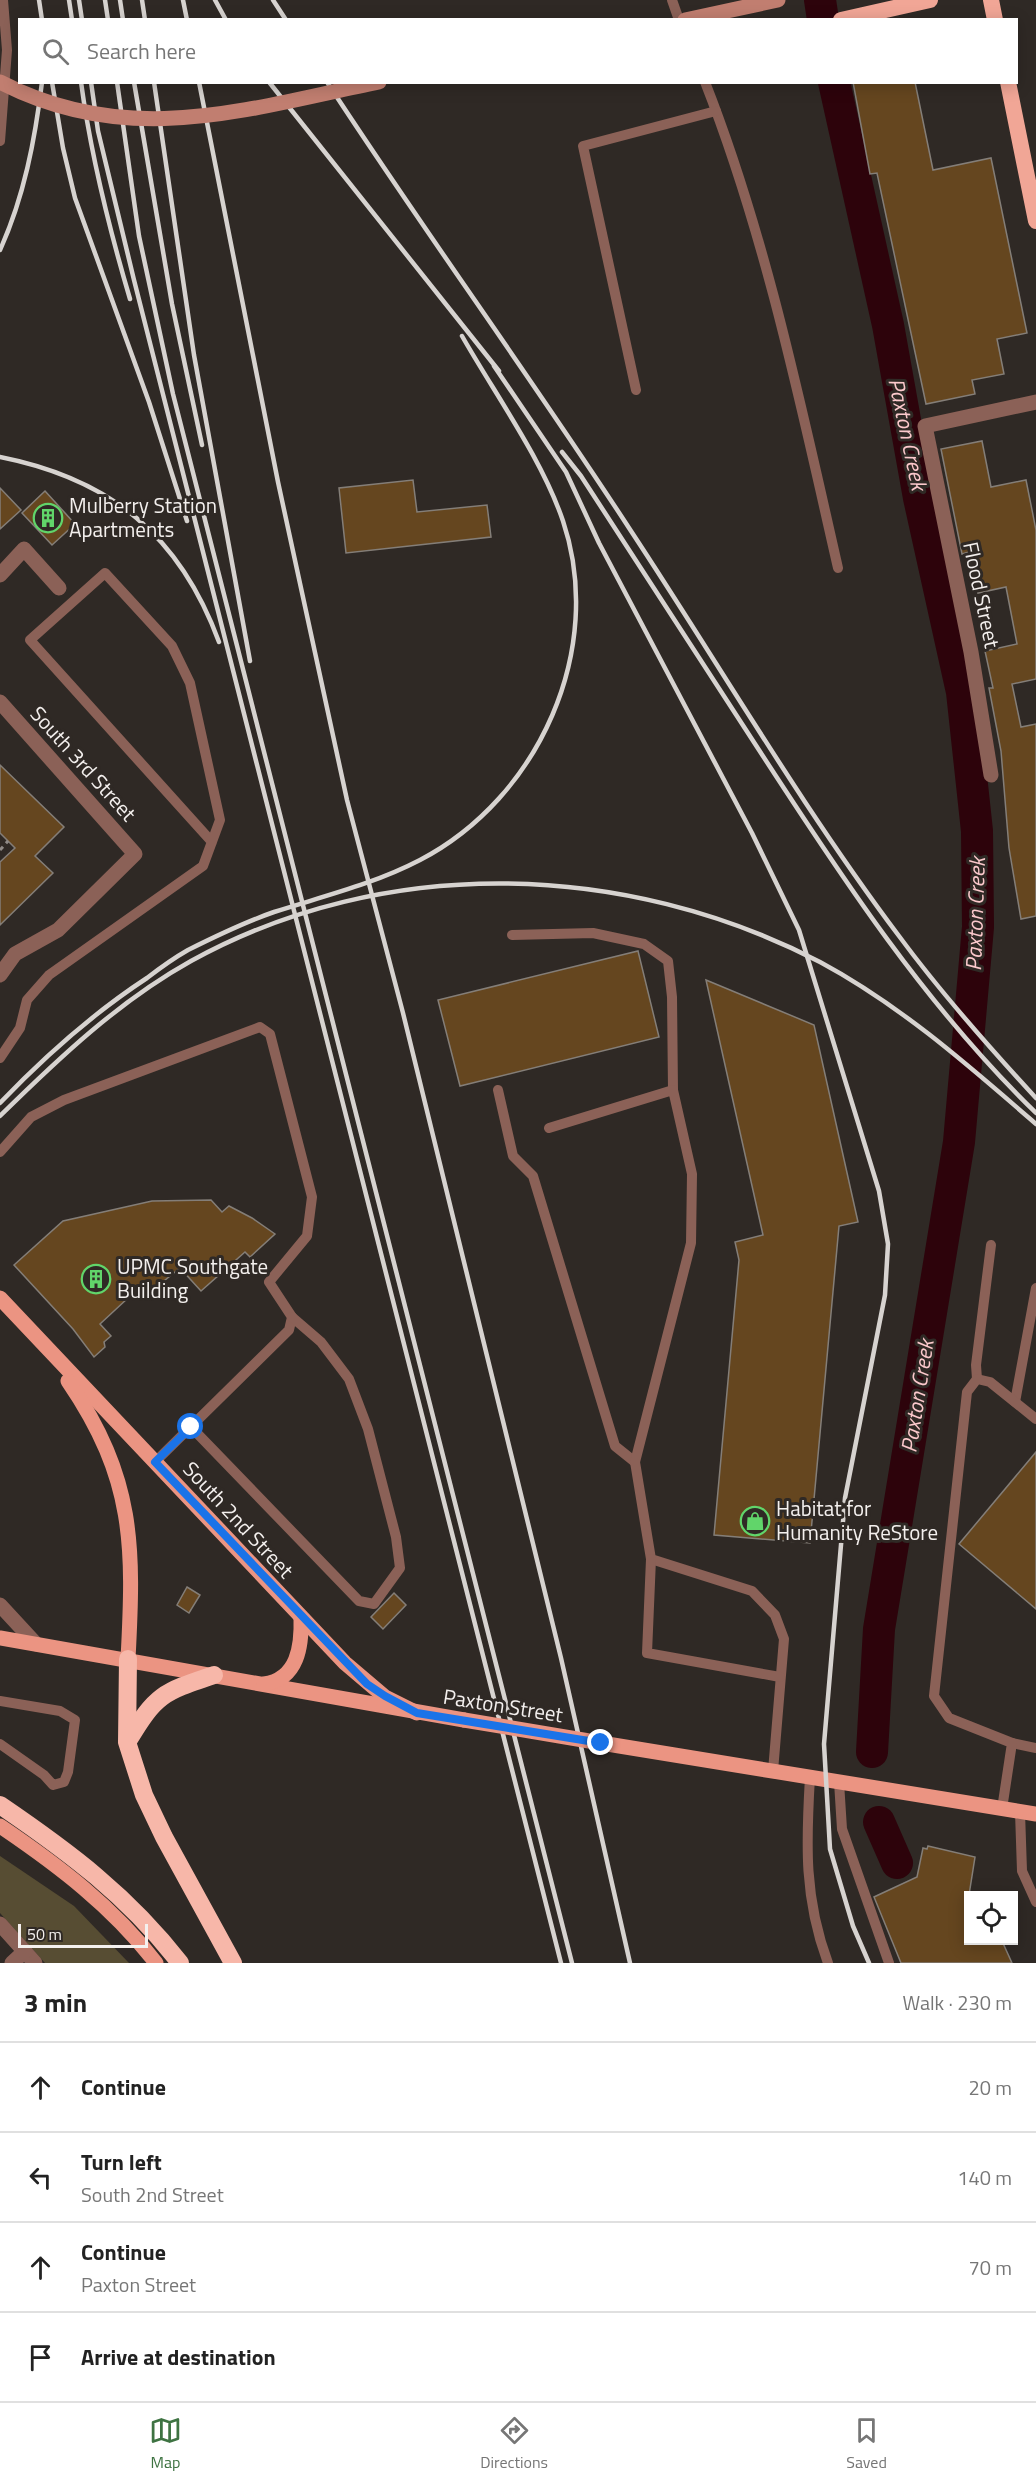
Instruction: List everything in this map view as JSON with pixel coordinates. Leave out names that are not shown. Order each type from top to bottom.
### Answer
[{"type":"highway","points":[[850,18],[930,0]]},
{"type":"highway","points":[[991,0],[995,18]]},
{"type":"highway","points":[[1009,84],[1030,160],[1036,216]]},
{"type":"highway","points":[[128,1659],[127,1742],[144,1795],[164,1837],[233,1963]]},
{"type":"highway","points":[[127,1742],[146,1711],[171,1689],[214,1676]]},
{"type":"highway","points":[[0,1805],[55,1843],[115,1891],[180,1963]]},
{"type":"main road","points":[[694,18],[778,0]]},
{"type":"main road","points":[[0,82],[43,100],[93,114],[182,120],[216,116],[369,84]]},
{"type":"main road","name":"South 2nd Street","points":[[1,1301],[367,1684],[417,1713]]},
{"type":"main road","name":"South 2nd Street","points":[[41,1342],[86,1410],[119,1480],[128,1519],[131,1548],[128,1659]]},
{"type":"main road","points":[[261,1684],[280,1679],[292,1667],[300,1647],[301,1617]]},
{"type":"main road","name":"Paxton Street","points":[[0,1638],[128,1659],[417,1713],[1036,1814]]},
{"type":"main road","points":[[0,1826],[61,1868],[94,1896],[124,1924],[156,1963]]},
{"type":"street","name":"Flood Street","points":[[991,775],[971,652],[925,426],[1036,402]]},
{"type":"street","points":[[0,575],[24,549],[59,588]]},
{"type":"street","name":"South 3rd Street","points":[[0,702],[135,854],[58,930],[15,954],[0,975]]},
{"type":"street","points":[[0,1605],[36,1644]]},
{"type":"street","points":[[0,1924],[30,1957],[12,1963]]},
{"type":"lane","points":[[0,141],[5,100],[3,0]]},
{"type":"lane","points":[[672,0],[679,18]]},
{"type":"lane","points":[[706,84],[738,178],[791,365],[838,568]]},
{"type":"lane","points":[[636,390],[583,146],[716,111]]},
{"type":"lane","points":[[0,1058],[20,1028],[27,1000],[49,975],[203,866],[212,842],[220,820],[190,683],[172,646],[105,573],[30,640],[212,842]]},
{"type":"lane","points":[[512,935],[592,933],[644,944],[668,960],[672,997],[672,1090],[692,1174],[692,1243],[635,1462],[651,1559],[647,1653],[780,1677]]},
{"type":"lane","points":[[0,1152],[31,1117],[64,1100],[260,1027],[270,1034],[312,1197],[307,1236],[269,1282],[292,1317],[321,1342],[349,1379],[368,1429],[396,1537],[400,1568],[374,1604],[359,1601],[191,1427]]},
{"type":"lane","points":[[498,1090],[513,1156],[533,1176],[615,1446],[635,1462]]},
{"type":"lane","points":[[549,1128],[672,1090]]},
{"type":"lane","points":[[991,1245],[976,1365],[977,1379],[967,1392],[934,1696],[949,1718],[1012,1743],[1036,1748]]},
{"type":"lane","points":[[1016,1402],[1036,1288]]},
{"type":"lane","points":[[155,1462],[290,1330],[292,1317]]},
{"type":"lane","points":[[977,1379],[990,1382],[1036,1419]]},
{"type":"lane","points":[[651,1559],[752,1592],[776,1615],[784,1639],[773,1771]]},
{"type":"lane","points":[[0,1701],[60,1712],[75,1720],[68,1772],[64,1782],[53,1785],[44,1775],[0,1744]]},
{"type":"lane","points":[[1002,1809],[1012,1743]]},
{"type":"lane","points":[[810,1777],[806,1852],[817,1933],[828,1963]]},
{"type":"lane","points":[[839,1782],[842,1829],[889,1963]]},
{"type":"lane","points":[[1020,1812],[1022,1871],[1036,1902]]},
{"type":"path","points":[[0,850],[8,841]]},
{"type":"shaded area","points":[[0,1856],[74,1906],[129,1963],[45,1963],[0,1913]]},
{"type":"building","points":[[853,84],[915,84],[933,170],[991,158],[1027,333],[997,339],[1004,374],[972,380],[975,394],[926,404],[877,173],[870,174]]},
{"type":"building","points":[[982,441],[991,487],[1026,480],[1036,530],[1036,679],[1012,684],[1021,727],[1036,724],[1036,916],[1021,919],[1009,848],[1001,751],[989,688],[993,688],[985,651],[1017,644],[1006,587],[978,593],[969,552],[962,554],[941,449]]},
{"type":"building","points":[[413,480],[417,512],[487,505],[491,537],[346,553],[339,488]]},
{"type":"building","name":"Mulberry Station Apartments","points":[[0,488],[21,510],[0,529]]},
{"type":"building","name":"Mulberry Station Apartments","points":[[45,491],[75,524],[52,545],[22,513]]},
{"type":"building","points":[[0,765],[64,827],[35,856],[53,873],[0,925],[0,862],[15,848],[0,833]]},
{"type":"building","points":[[638,951],[659,1037],[460,1086],[438,1000]]},
{"type":"building","points":[[706,980],[814,1025],[858,1222],[839,1226],[810,1543],[714,1535],[739,1260],[735,1242],[763,1235]]},
{"type":"building","name":"UPMC Southgate Building","points":[[211,1200],[222,1212],[229,1206],[275,1234],[250,1257],[245,1252],[201,1291],[180,1268],[149,1293],[142,1285],[100,1324],[111,1336],[104,1342],[105,1347],[94,1357],[73,1329],[14,1265],[63,1221],[152,1201]]},
{"type":"building","points":[[1036,1452],[1036,1609],[959,1544]]},
{"type":"building","points":[[187,1587],[200,1595],[189,1613],[177,1605]]},
{"type":"building","points":[[394,1593],[406,1605],[383,1629],[371,1617]]},
{"type":"building","points":[[928,1846],[975,1857],[970,1891],[964,1891],[964,1945],[1004,1945],[1012,1963],[901,1963],[874,1897],[917,1877],[923,1848],[927,1849]]},
{"type":"waterway","name":"Paxton Creek","points":[[820,0],[823,18]]},
{"type":"waterway","name":"Paxton Creek","points":[[834,84],[888,325],[919,498],[962,692],[977,831],[978,927],[959,1142],[879,1629],[872,1752]]},
{"type":"waterway","name":"Paxton Creek","points":[[879,1822],[897,1863]]},
{"type":"railway","points":[[39,0],[42,18]]},
{"type":"railway","points":[[69,0],[72,18]]},
{"type":"railway","points":[[79,0],[82,18]]},
{"type":"railway","points":[[105,0],[108,18]]},
{"type":"railway","points":[[120,0],[123,18]]},
{"type":"railway","points":[[142,0],[145,18]]},
{"type":"railway","points":[[183,0],[187,18]]},
{"type":"railway","points":[[215,0],[225,18]]},
{"type":"railway","points":[[273,0],[285,18]]},
{"type":"railway","points":[[0,250],[22,189],[36,125],[42,84]]},
{"type":"railway","points":[[52,84],[63,148],[75,198],[149,402],[187,521]]},
{"type":"railway","points":[[81,84],[101,192],[130,299]]},
{"type":"railway","points":[[91,84],[98,131],[134,280],[561,1963]]},
{"type":"railway","points":[[117,84],[139,236],[173,394],[572,1963]]},
{"type":"railway","points":[[134,84],[172,304],[202,445]]},
{"type":"railway","points":[[154,84],[194,355],[250,661]]},
{"type":"railway","points":[[199,84],[278,482],[347,800],[403,1013],[561,1658],[630,1963]]},
{"type":"railway","points":[[271,84],[499,371]]},
{"type":"railway","points":[[328,84],[594,475],[795,787],[863,887],[948,999],[1036,1098]]},
{"type":"railway","points":[[0,1103],[52,1052],[88,1021],[178,956],[252,920],[367,883],[420,860],[462,833],[499,799],[529,759],[552,715],[568,668],[576,619],[574,570],[563,521],[543,474],[462,336]]},
{"type":"railway","points":[[494,366],[566,472],[599,543],[752,833],[799,930],[879,1191],[888,1244],[885,1295],[845,1498],[824,1744],[830,1849],[853,1926],[869,1963]]},
{"type":"railway","points":[[562,452],[581,476],[854,893],[922,985],[958,1029],[1036,1113]]},
{"type":"railway","points":[[0,457],[40,467],[76,480],[108,497],[136,518],[162,543],[184,571],[203,605],[219,642]]},
{"type":"railway","points":[[0,1116],[67,1052],[139,994],[191,961],[266,926],[344,902],[424,888],[505,884],[586,889],[667,904],[745,929],[820,962],[906,1017],[959,1058],[1036,1124]]},
{"type":"place","name":"Mulberry Station Apartments","points":[[48,518]]},
{"type":"place","name":"UPMC Southgate Building","points":[[96,1279]]},
{"type":"place","name":"Habitat for Humanity ReStore","points":[[755,1521]]},
{"type":"route","points":[[191,1427],[155,1462],[367,1684],[417,1713],[601,1743]]}]
